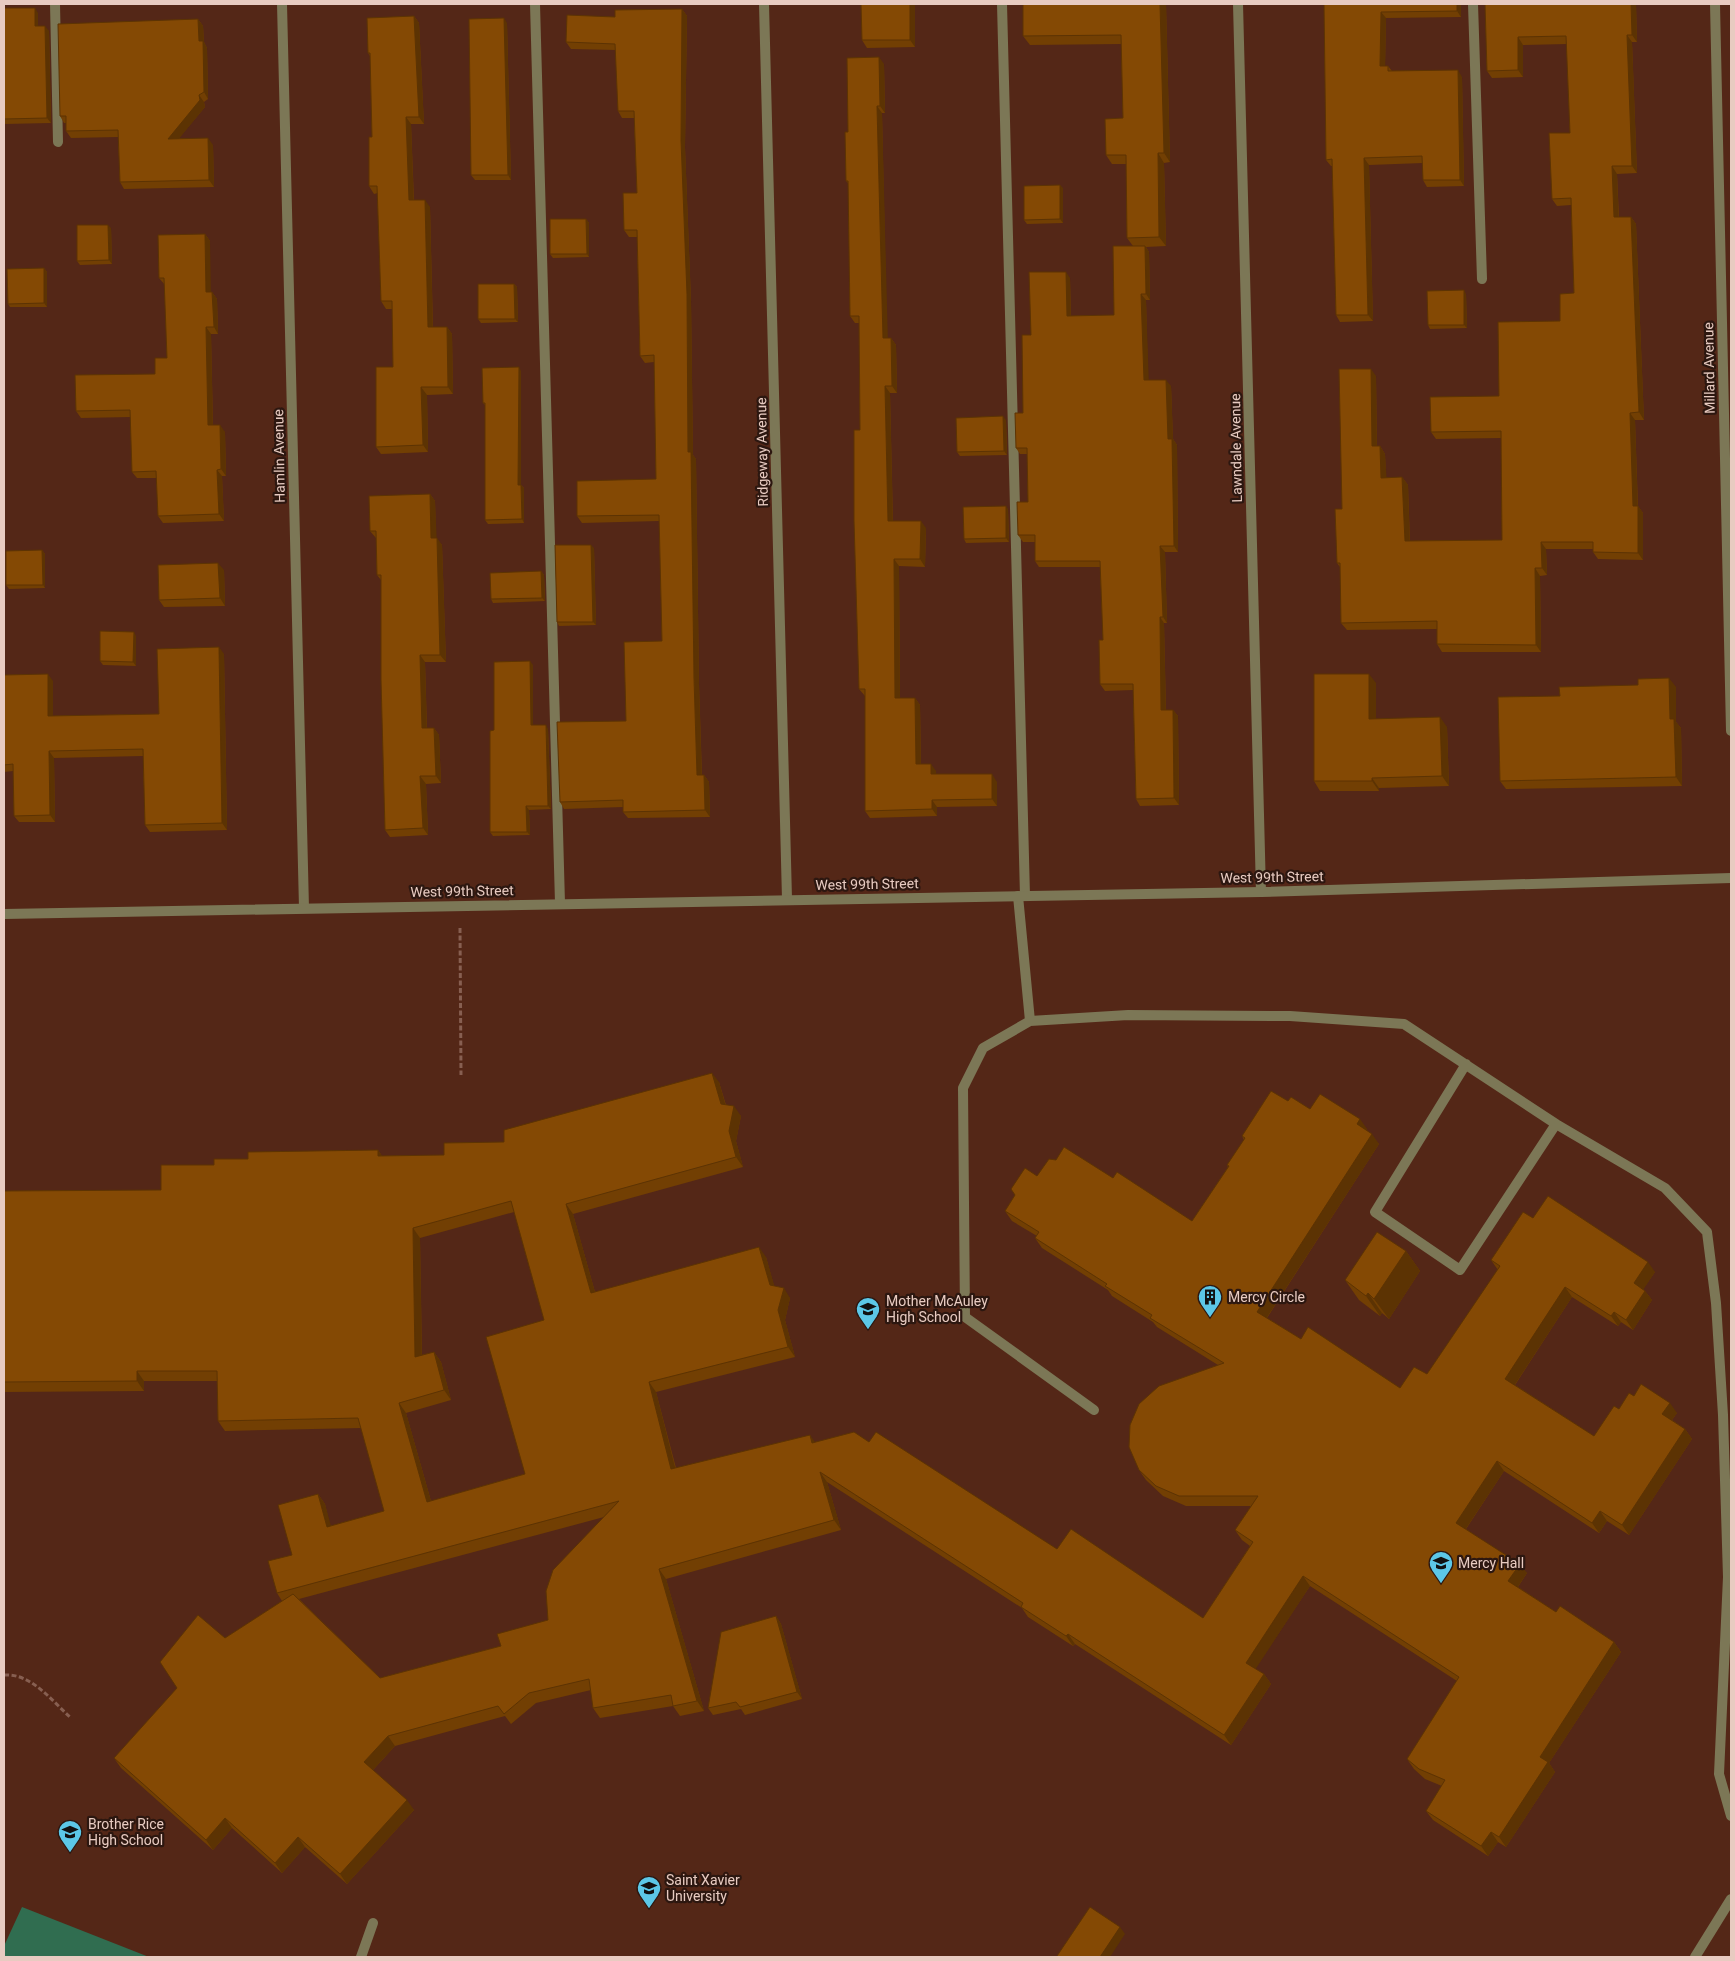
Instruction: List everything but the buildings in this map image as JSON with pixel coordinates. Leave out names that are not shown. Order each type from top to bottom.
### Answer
[{"type":"street","points":[[55,4],[58,142]]},
{"type":"street","name":"Hamlin Avenue","points":[[282,4],[304,908]]},
{"type":"street","points":[[535,4],[560,904]]},
{"type":"street","name":"Ridgeway Avenue","points":[[764,4],[787,899]]},
{"type":"street","points":[[1002,4],[1021,896],[1030,1021]]},
{"type":"street","name":"Lawndale Avenue","points":[[1238,4],[1261,892]]},
{"type":"street","points":[[1474,4],[1482,279]]},
{"type":"street","name":"Millard Avenue","points":[[1714,4],[1731,731]]},
{"type":"street","name":"West 99th Street","points":[[4,914],[1261,892],[1731,878]]},
{"type":"street","points":[[1094,1410],[965,1316],[963,1088],[983,1048],[1030,1021],[1128,1015],[1281,1016],[1404,1024],[1556,1124],[1665,1188],[1707,1232],[1716,1303],[1723,1415],[1728,1577],[1719,1774],[1731,1816]]},
{"type":"street","points":[[1466,1064],[1375,1212],[1460,1270],[1556,1124]]},
{"type":"street","points":[[1699,1956],[1731,1899]]},
{"type":"street","points":[[362,1957],[373,1923]]},
{"type":"path","points":[[460,928],[461,1075]]},
{"type":"path","points":[[4,1674],[14,1674],[31,1682],[70,1717]]},
{"type":"green space","points":[[22,1907],[149,1957],[4,1957],[4,1946]]},
{"type":"place","name":"Mercy Circle","points":[[1210,1318]]},
{"type":"place","name":"Mother McAuley High School","points":[[868,1330]]},
{"type":"place","name":"Mercy Hall","points":[[1441,1584]]},
{"type":"place","name":"Brother Rice High School","points":[[70,1853]]},
{"type":"place","name":"Saint Xavier University","points":[[649,1909]]}]
